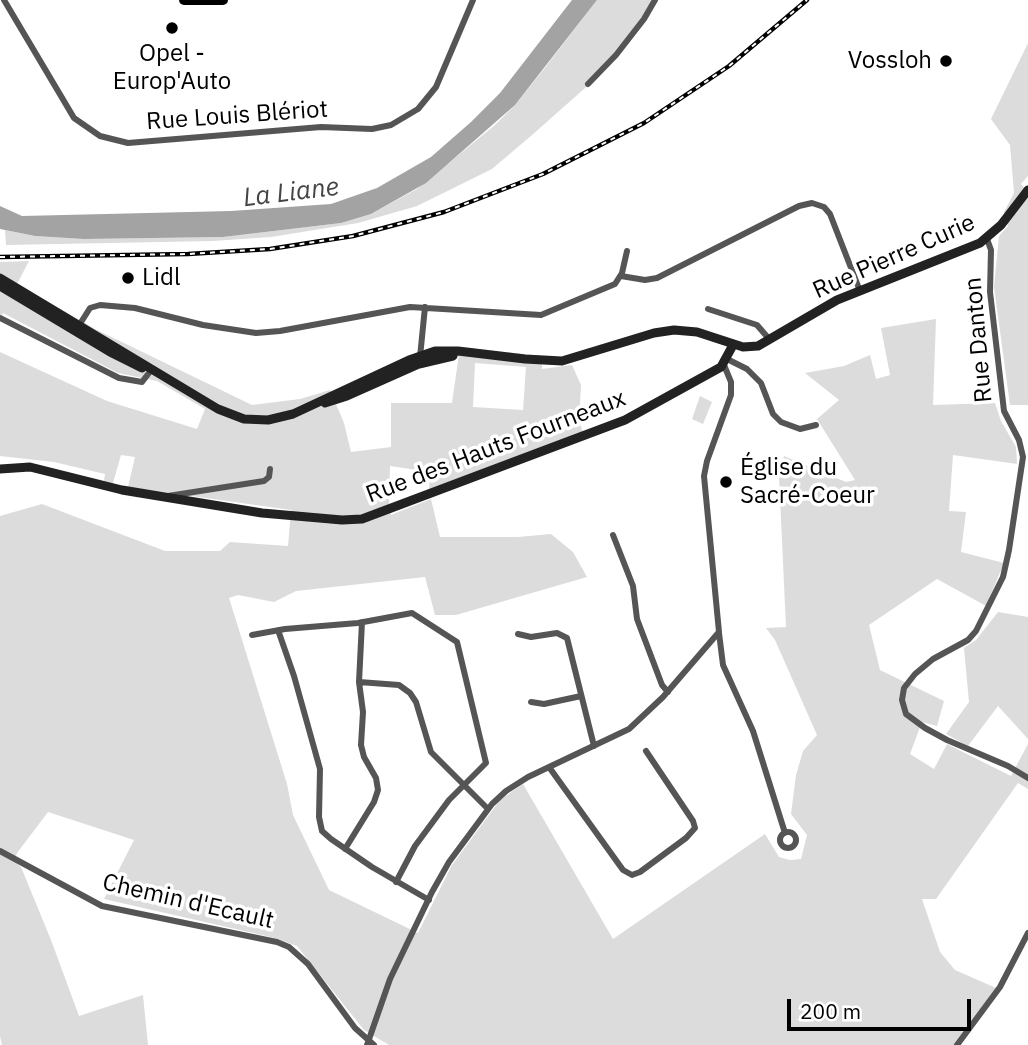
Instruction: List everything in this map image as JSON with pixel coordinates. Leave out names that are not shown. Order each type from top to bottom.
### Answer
[{"type":"main road","points":[[184,0],[223,0]]},
{"type":"street","name":"Rue Louis Blériot","points":[[4,0],[74,118],[104,138],[132,143],[321,127],[372,129],[391,125],[413,112],[436,87],[473,0]]},
{"type":"street","points":[[588,84],[616,55],[655,0]]},
{"type":"street","points":[[990,235],[1028,190]]},
{"type":"street","points":[[621,276],[645,280],[657,278],[799,206],[812,203],[824,207],[830,214],[860,290]]},
{"type":"street","name":"Rue Pierre Curie","points":[[733,345],[754,347],[833,302],[966,250],[990,235]]},
{"type":"street","name":"Rue Danton","points":[[990,235],[990,292],[1004,411],[1023,457],[1009,550],[1003,577],[976,631],[968,640],[933,659],[918,671],[906,685],[902,700],[906,714],[925,728],[1028,778]]},
{"type":"street","points":[[77,328],[90,308],[100,305],[131,307],[203,325],[256,332],[281,331],[406,307],[541,315],[613,285],[621,276],[627,251]]},
{"type":"street","points":[[0,270],[4,278],[13,285],[77,328]]},
{"type":"street","points":[[0,278],[13,285]]},
{"type":"street","points":[[0,286],[218,409],[244,419],[273,420],[343,398],[443,351],[562,361],[671,330],[696,332],[733,345],[725,362],[731,395],[704,476],[719,632],[723,665],[753,731],[785,833]]},
{"type":"street","points":[[420,360],[425,307]]},
{"type":"street","points":[[708,309],[757,325],[770,340]]},
{"type":"street","points":[[0,318],[119,378],[142,382],[151,370]]},
{"type":"street","points":[[725,362],[747,369],[761,383],[773,414],[781,422],[800,429],[816,425]]},
{"type":"street","name":"Rue des Hauts Fourneaux","points":[[0,469],[30,467],[118,489],[280,516],[348,520],[366,518],[625,420],[725,362]]},
{"type":"street","points":[[163,497],[264,481],[269,477],[270,469]]},
{"type":"street","points":[[613,535],[632,586],[637,619],[662,685],[668,692]]},
{"type":"street","points":[[252,635],[362,622],[412,613],[457,642],[487,761],[449,800],[415,846],[396,882]]},
{"type":"street","points":[[345,849],[378,790],[376,778],[362,751],[363,712],[359,682],[362,622]]},
{"type":"street","points":[[278,630],[320,769],[320,826],[326,835],[345,849],[429,900]]},
{"type":"street","points":[[370,1043],[390,979],[429,900],[449,862],[488,809],[502,794],[521,781],[629,729],[668,692],[719,632]]},
{"type":"street","points":[[518,634],[531,637],[554,633],[565,636],[594,746]]},
{"type":"street","points":[[359,682],[396,685],[410,692],[416,702],[430,750],[488,809]]},
{"type":"street","points":[[531,702],[544,704],[581,696]]},
{"type":"street","points":[[549,767],[623,870],[632,875],[640,872],[695,828],[646,751]]},
{"type":"street","name":"Chemin d'Ecault","points":[[0,851],[89,901],[106,907],[277,942],[289,947],[305,960],[355,1028],[370,1043]]},
{"type":"street","points":[[957,1045],[1000,987],[1028,933]]},
{"type":"shaded area","name":"La Liane","points":[[572,0],[597,0],[515,105],[426,183],[371,214],[341,223],[223,237],[84,239],[35,236],[0,229],[0,206],[22,216],[231,211],[331,204],[377,188],[431,157],[471,122],[500,93]]},
{"type":"shaded area","points":[[597,0],[657,0],[602,73],[532,135],[492,169],[417,206],[358,223],[271,237],[213,241],[6,245],[5,230],[35,236],[84,239],[223,237],[341,223],[371,214],[417,189],[495,125],[515,105]]},
{"type":"shaded area","points":[[1028,43],[1028,176],[1021,184],[1028,192],[1028,405],[1010,405],[994,287],[999,236],[1008,226],[1004,212],[1014,193],[1010,145],[991,119]]},
{"type":"shaded area","points":[[29,261],[17,284],[97,330],[252,405],[300,399],[330,390],[344,423],[351,452],[391,447],[391,403],[452,403],[460,347],[542,356],[542,369],[572,365],[581,385],[579,421],[583,432],[429,489],[430,472],[390,466],[389,505],[391,515],[431,499],[440,537],[518,537],[551,534],[573,552],[587,577],[456,615],[435,615],[425,577],[296,591],[274,602],[238,595],[229,598],[287,784],[293,815],[329,890],[418,933],[452,865],[500,800],[523,784],[613,939],[765,834],[779,857],[801,859],[807,835],[791,814],[796,775],[803,751],[817,735],[775,640],[766,628],[786,627],[779,476],[784,456],[846,482],[855,480],[817,419],[839,400],[805,373],[844,366],[870,355],[876,379],[890,375],[881,328],[936,319],[933,405],[995,403],[1001,421],[1016,447],[1017,464],[953,455],[949,511],[966,512],[961,552],[1004,563],[986,606],[937,579],[869,625],[880,670],[944,701],[937,726],[922,722],[910,754],[934,769],[947,744],[1011,776],[1028,744],[1028,789],[1018,783],[936,899],[922,899],[940,952],[955,970],[996,988],[955,1045],[389,1045],[364,1030],[297,946],[275,938],[104,899],[134,840],[48,812],[14,861],[21,867],[79,1016],[143,995],[148,1045],[2,1045],[0,516],[42,504],[165,551],[220,551],[230,542],[288,546],[291,510],[128,487],[135,457],[121,455],[113,483],[104,481],[105,474],[54,462],[0,456],[0,352],[107,401],[197,429],[205,409],[157,381],[118,373],[3,313],[0,319],[0,262]],"holes":[[[475,363],[526,367],[523,410],[473,407]]]},
{"type":"shaded area","points":[[700,396],[712,402],[703,424],[692,419]]},
{"type":"shaded area","points":[[998,612],[1028,617],[1028,739],[998,706],[968,746],[946,734],[969,702],[964,648],[976,640]]},
{"type":"railway","points":[[0,257],[188,254],[270,249],[353,236],[444,212],[543,174],[644,123],[729,66],[807,0]]},
{"type":"place","name":"Opel - Europ'Auto","points":[[172,28]]},
{"type":"place","name":"Vossloh","points":[[946,61]]},
{"type":"place","name":"Lidl","points":[[128,278]]},
{"type":"place","name":"Église du Sacré-Coeur","points":[[726,482]]}]
